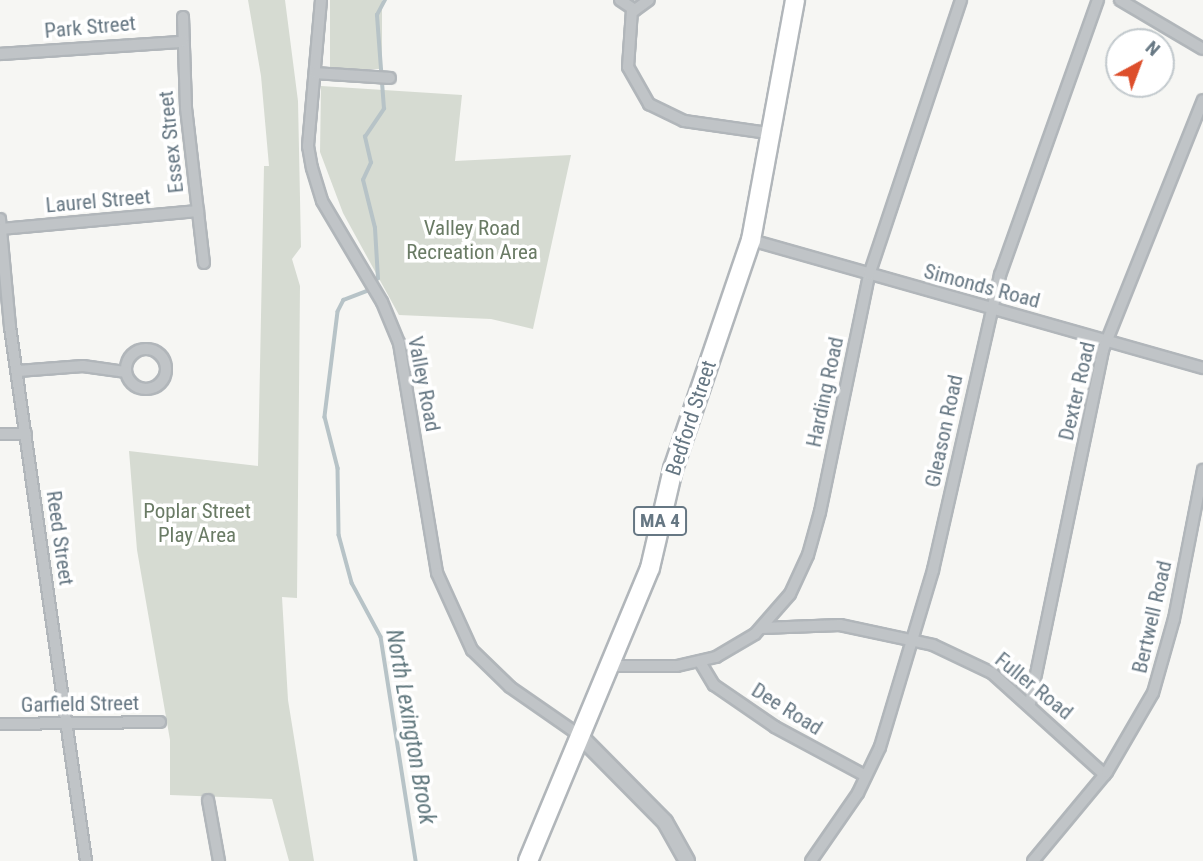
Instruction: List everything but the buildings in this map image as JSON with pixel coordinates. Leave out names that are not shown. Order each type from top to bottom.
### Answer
[{"type":"main road","name":"Bedford Street","points":[[528,861],[650,568],[673,469],[751,240],[768,133],[795,0]]},
{"type":"street","name":"Valley Road","points":[[321,0],[308,146],[312,168],[321,201],[375,289],[399,343],[431,547],[455,619],[472,650],[494,673],[579,735]]},
{"type":"street","points":[[620,0],[632,10],[642,9],[649,0]]},
{"type":"street","name":"Harding Road","points":[[609,666],[700,662],[731,650],[762,628],[790,594],[808,555],[869,275],[961,0]]},
{"type":"street","name":"Gleason Road","points":[[811,861],[866,776],[914,640],[991,307],[1027,191],[1098,0]]},
{"type":"street","points":[[1120,0],[1203,49]]},
{"type":"street","points":[[632,10],[626,59],[633,84],[649,104],[684,121],[768,133]]},
{"type":"street","name":"Essex Street","points":[[183,17],[183,42],[204,263]]},
{"type":"street","name":"Park Street","points":[[0,54],[183,42]]},
{"type":"street","points":[[315,73],[390,78]]},
{"type":"street","name":"Dexter Road","points":[[1030,703],[1108,341],[1203,100]]},
{"type":"street","name":"Laurel Street","points":[[1,229],[198,211]]},
{"type":"street","name":"Reed Street","points":[[0,219],[26,434],[86,861]]},
{"type":"street","name":"Simonds Road","points":[[751,240],[1203,368]]},
{"type":"street","points":[[18,372],[83,366],[125,372]]},
{"type":"street","points":[[0,434],[26,434]]},
{"type":"street","name":"Bertwell Road","points":[[1033,861],[1105,775],[1153,694],[1165,659],[1203,470]]},
{"type":"street","name":"Fuller Road","points":[[762,628],[840,625],[914,640],[992,673],[1030,703],[1105,775]]},
{"type":"street","name":"Dee Road","points":[[700,662],[714,685],[775,727],[866,776]]},
{"type":"street","name":"Garfield Street","points":[[0,724],[68,726],[160,722]]},
{"type":"street","points":[[579,735],[666,822],[687,861]]},
{"type":"street","points":[[208,800],[219,861]]},
{"type":"green space","name":"Poplar Street Play Area","points":[[248,0],[285,0],[298,101],[301,247],[292,259],[300,286],[297,598],[282,597],[288,700],[314,861],[289,861],[272,799],[170,795],[170,740],[137,550],[129,451],[258,466],[264,166],[269,166],[261,76]]},
{"type":"green space","points":[[330,0],[382,0],[382,69],[330,69]]},
{"type":"green space","name":"Valley Road Recreation Area","points":[[321,86],[462,95],[455,161],[571,155],[533,329],[491,319],[399,315],[343,213],[320,152]]},
{"type":"waterway","name":"North Lexington Brook","points":[[378,279],[375,228],[363,180],[371,163],[365,137],[384,109],[377,15],[385,0]]},
{"type":"waterway","name":"North Lexington Brook","points":[[368,291],[344,300],[338,312],[325,417],[338,468],[339,535],[352,583],[381,637],[416,861]]}]
